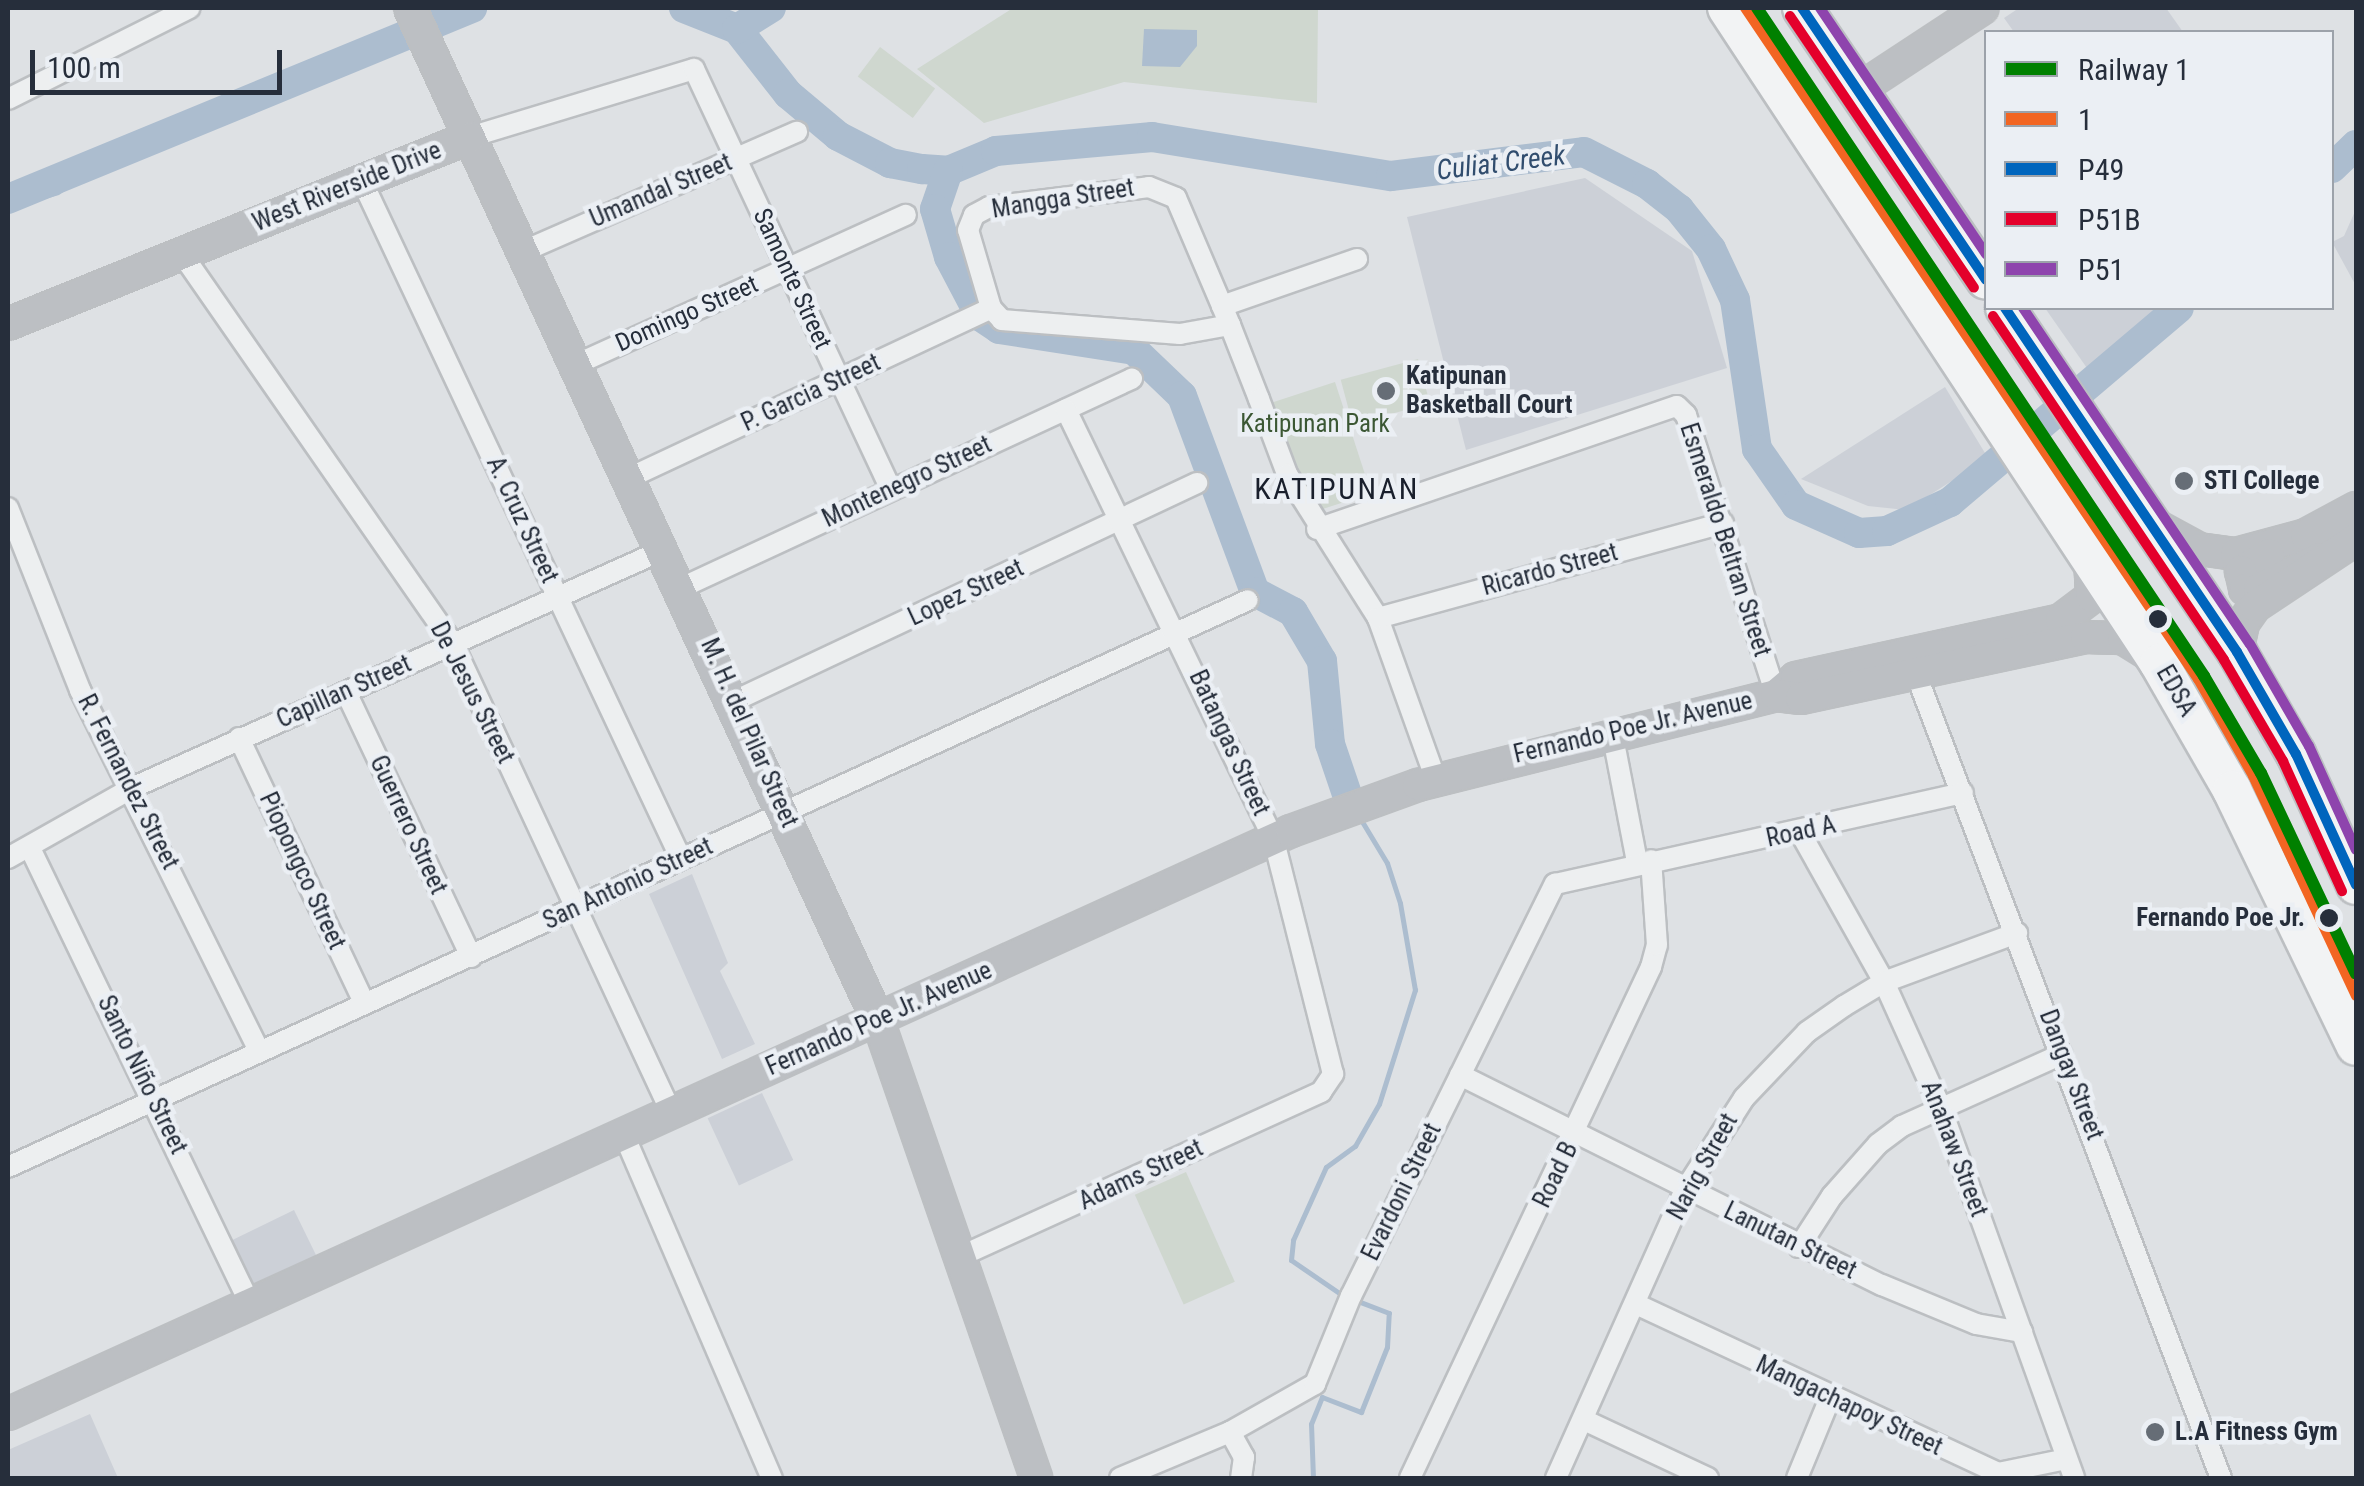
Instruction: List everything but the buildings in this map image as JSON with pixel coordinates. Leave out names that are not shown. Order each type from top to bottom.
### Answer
[{"type":"highway","name":"EDSA","points":[[1727,8],[2049,489],[2159,663],[2232,790],[2356,1046]]},
{"type":"highway","points":[[1802,8],[1984,277]]},
{"type":"highway","points":[[2006,310],[2238,652],[2296,754],[2356,886]]},
{"type":"main road","name":"M. H. del Pilar Street","points":[[410,8],[665,549],[878,1018],[1036,1478]]},
{"type":"main road","points":[[1858,90],[1984,8]]},
{"type":"main road","name":"West Riverside Drive","points":[[8,324],[470,137]]},
{"type":"main road","points":[[2238,652],[2250,611],[2356,508]]},
{"type":"main road","points":[[2151,523],[2191,546],[2228,554],[2356,539]]},
{"type":"main road","name":"Fernando Poe Jr. Avenue","points":[[1776,695],[1796,678],[2067,617],[2094,592],[2088,551]]},
{"type":"main road","name":"Fernando Poe Jr. Avenue","points":[[8,1414],[1274,840],[1436,780],[1612,732],[1776,695],[1801,698],[2104,634],[2140,645],[2159,663]]},
{"type":"street","points":[[8,100],[190,8]]},
{"type":"street","name":"West Riverside Drive","points":[[470,137],[694,69]]},
{"type":"street","name":"Samonte Street","points":[[694,69],[891,489]]},
{"type":"street","name":"Umandal Street","points":[[524,251],[798,132]]},
{"type":"street","name":"A. Cruz Street","points":[[362,181],[681,859]]},
{"type":"street","name":"Mangga Street","points":[[980,313],[969,251],[974,215],[989,206],[1150,186],[1176,198],[1287,474],[1317,529],[1378,618],[1436,780]]},
{"type":"street","name":"Domingo Street","points":[[578,364],[906,215]]},
{"type":"street","name":"De Jesus Street","points":[[182,254],[453,644],[672,1114]]},
{"type":"street","points":[[980,313],[1016,324],[1180,334],[1357,259]]},
{"type":"street","name":"P. Garcia Street","points":[[631,477],[980,313]]},
{"type":"street","name":"Montenegro Street","points":[[682,587],[1132,379]]},
{"type":"street","name":"Esmeraldo Beltran Street","points":[[1317,529],[1677,406],[1686,415],[1776,695]]},
{"type":"street","name":"Batangas Street","points":[[1066,410],[1274,840],[1333,1064],[1330,1085],[1321,1092]]},
{"type":"street","name":"Lopez Street","points":[[734,701],[1197,483]]},
{"type":"street","name":"R. Fernandez Street","points":[[8,508],[80,690],[134,787],[260,1052]]},
{"type":"street","name":"Ricardo Street","points":[[1378,618],[1722,523]]},
{"type":"street","name":"Capillan Street","points":[[8,858],[134,787],[665,549]]},
{"type":"street","name":"San Antonio Street","points":[[8,1167],[1248,600]]},
{"type":"street","name":"Dangay Street","points":[[1916,674],[2221,1478]]},
{"type":"street","name":"Guerrero Street","points":[[346,692],[471,957]]},
{"type":"street","name":"Road B","points":[[1410,1478],[1575,1135],[1654,956],[1644,861],[1612,732]]},
{"type":"street","name":"Piopongco Street","points":[[239,738],[365,1004]]},
{"type":"street","name":"Road A","points":[[1644,861],[1801,834],[1963,793]]},
{"type":"street","name":"Anahaw Street","points":[[1801,834],[1884,982],[1941,1108],[2071,1468]]},
{"type":"street","name":"Santo Niño Street","points":[[30,848],[250,1304]]},
{"type":"street","name":"Evardoni Street","points":[[1120,1478],[1230,1432],[1315,1384],[1350,1298],[1555,884],[1644,861]]},
{"type":"street","name":"Narig Street","points":[[1556,1478],[1638,1305],[1685,1190],[1727,1120],[1788,1052],[1884,982],[2016,933]]},
{"type":"street","points":[[1799,1247],[1859,1162],[1902,1126],[2062,1054]]},
{"type":"street","name":"Lanutan Street","points":[[1460,1076],[1799,1247],[1942,1311],[2022,1332]]},
{"type":"street","name":"Adams Street","points":[[961,1256],[1321,1092]]},
{"type":"street","points":[[624,1136],[772,1478]]},
{"type":"street","name":"Mangachapoy Street","points":[[1638,1305],[1830,1398],[1998,1473],[2071,1468]]},
{"type":"street","points":[[1796,1478],[1830,1398]]},
{"type":"street","points":[[1584,1420],[1708,1478]]},
{"type":"street","points":[[1230,1432],[1244,1457],[1241,1478]]},
{"type":"shaded area","points":[[2019,8],[2166,8],[2182,30],[2013,30],[2004,18]]},
{"type":"shaded area","points":[[1585,178],[1692,251],[1727,368],[1466,450],[1407,217]]},
{"type":"shaded area","points":[[2356,209],[2356,286],[2334,246],[2334,241],[2344,236]]},
{"type":"shaded area","points":[[2046,310],[2163,310],[2089,371]]},
{"type":"shaded area","points":[[1945,387],[1988,458],[1906,510],[1868,506],[1801,479]]},
{"type":"shaded area","points":[[692,874],[728,963],[720,971],[755,1044],[722,1059],[649,894]]},
{"type":"shaded area","points":[[762,1093],[793,1160],[739,1185],[708,1118]]},
{"type":"shaded area","points":[[294,1210],[316,1256],[251,1288],[228,1242]]},
{"type":"shaded area","points":[[90,1414],[118,1478],[8,1478],[8,1450]]},
{"type":"green space","points":[[1013,8],[1318,8],[1317,103],[1124,82],[984,123],[917,69]]},
{"type":"green space","points":[[880,47],[935,89],[913,118],[858,77]]},
{"type":"green space","name":"Katipunan Basketball Court","points":[[1418,359],[1430,403],[1353,424],[1341,380]]},
{"type":"green space","name":"Katipunan Park","points":[[1335,382],[1371,493],[1308,514],[1272,402]]},
{"type":"green space","points":[[1186,1172],[1235,1282],[1184,1304],[1135,1195]]},
{"type":"water","points":[[1144,29],[1197,30],[1197,46],[1180,67],[1142,66]]},
{"type":"water","points":[[111,146],[114,157],[59,195],[8,210],[8,191]]},
{"type":"waterway","points":[[8,199],[472,8]]},
{"type":"waterway","name":"Culiat Creek","points":[[684,8],[737,29],[788,94],[838,136],[890,163],[922,169],[948,171],[996,151],[1152,137],[1391,176],[1584,152],[1647,184],[1679,209],[1711,249],[1735,300],[1757,449],[1796,505],[1859,533],[1887,531],[1950,502],[2177,310]]},
{"type":"waterway","points":[[737,29],[771,8]]},
{"type":"waterway","name":"Culiat Creek","points":[[2334,166],[2356,145]]},
{"type":"waterway","points":[[948,171],[935,209],[949,257],[980,316],[999,329],[1134,350],[1182,396],[1255,592],[1293,612],[1322,661],[1330,744],[1352,809]]},
{"type":"waterway","points":[[1345,1297],[1291,1260],[1293,1240],[1326,1167],[1355,1146],[1379,1104],[1415,990],[1400,903],[1387,863],[1360,818]]},
{"type":"waterway","points":[[1313,1478],[1311,1424],[1322,1397],[1361,1412],[1387,1347],[1389,1313],[1355,1300]]},
{"type":"rail line","name":"1","points":[[1757,8],[2204,676],[2261,773],[2356,974]]},
{"type":"transit line","name":"1","points":[[1745,8],[2198,679],[2253,776],[2356,996]]},
{"type":"transit line","name":"P49","points":[[1802,8],[1984,277]]},
{"type":"transit line","name":"P51","points":[[1820,8],[1984,251]]},
{"type":"transit line","name":"P51B","points":[[1790,16],[1974,288]]},
{"type":"transit line","name":"P49","points":[[2006,310],[2237,652],[2296,754],[2356,885]]},
{"type":"transit line","name":"P51","points":[[2024,310],[2250,644],[2309,746],[2356,850]]},
{"type":"transit line","name":"P51B","points":[[1993,316],[2224,660],[2283,761],[2342,891]]},
{"type":"place","name":"Katipunan Basketball Court","points":[[1386,391]]},
{"type":"place","name":"STI College","points":[[2184,481]]},
{"type":"place","name":"Fernando Poe Jr.","points":[[2329,918]]},
{"type":"place","name":"L.A Fitness Gym","points":[[2155,1432]]},
{"type":"district","name":"KATIPUNAN","points":[[1337,489]]}]
